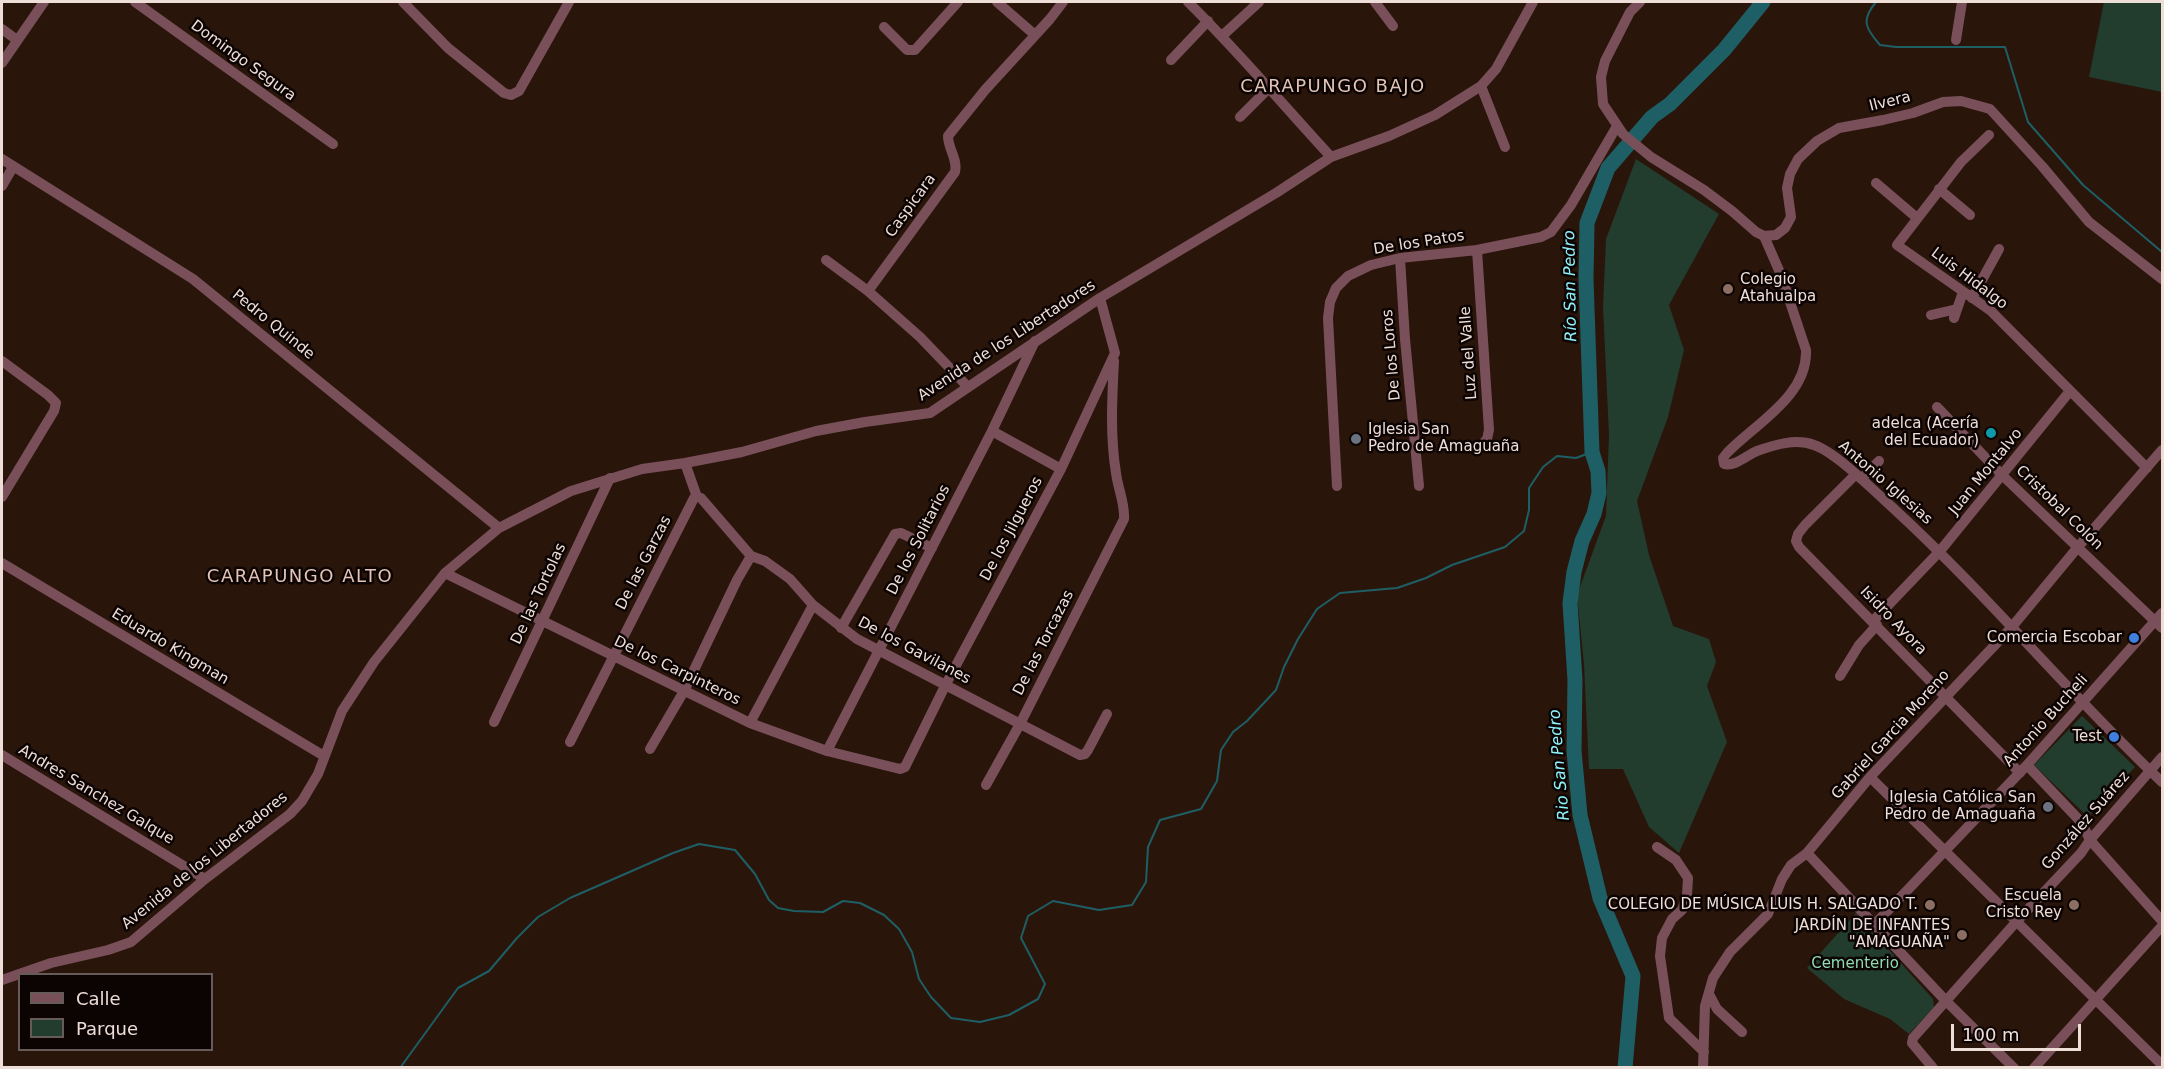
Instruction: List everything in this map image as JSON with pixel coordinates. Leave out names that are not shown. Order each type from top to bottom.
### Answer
[{"type":"street","points":[[2,63],[44,2]]},
{"type":"street","name":"Domingo Segura","points":[[135,2],[333,144]]},
{"type":"street","points":[[403,2],[448,48],[504,93],[511,94],[519,91],[569,2]]},
{"type":"street","points":[[884,27],[907,50],[912,52],[958,2]]},
{"type":"street","points":[[997,2],[1035,35]]},
{"type":"street","name":"Caspicara","points":[[868,291],[955,172],[956,164],[948,144],[948,136],[1063,2]]},
{"type":"street","points":[[1188,2],[1222,36],[1331,157]]},
{"type":"street","points":[[1222,36],[1259,2]]},
{"type":"street","points":[[1375,2],[1393,26]]},
{"type":"street","name":"Avenida de los Libertadores","points":[[18,973],[131,942],[205,879],[290,814],[302,801],[313,783],[342,711],[374,662],[446,573],[499,528],[571,491],[642,469],[742,452],[816,431],[930,413],[1100,298],[1276,193],[1331,157],[1389,136],[1426,119],[1481,86],[1496,69],[1533,2]]},
{"type":"street","points":[[1640,2],[1630,12],[1605,61],[1600,77],[1603,104],[1620,130],[1651,158],[1704,190],[1745,224],[1764,236]]},
{"type":"street","points":[[1956,40],[1962,2]]},
{"type":"street","points":[[1171,60],[1208,21]]},
{"type":"street","points":[[2,29],[17,40]]},
{"type":"street","points":[[1481,86],[1505,147]]},
{"type":"street","points":[[1240,117],[1268,89]]},
{"type":"street","name":"Ilvera","points":[[1764,236],[1776,235],[1785,228],[1791,217],[1787,188],[1790,174],[1798,159],[1817,141],[1839,128],[1883,120],[1943,102],[1961,100],[1990,109],[2089,222],[2163,279]]},
{"type":"street","name":"De los Patos","points":[[1337,486],[1328,318],[1330,302],[1336,288],[1348,276],[1371,265],[1400,258],[1477,250],[1541,237],[1551,232],[1620,130]]},
{"type":"street","name":"Luis Hidalgo","points":[[1989,135],[1961,162],[1897,245],[1991,311],[2147,468]]},
{"type":"street","name":"Pedro Quinde","points":[[2,159],[192,279],[499,528]]},
{"type":"street","points":[[2,186],[13,167]]},
{"type":"street","points":[[1876,183],[1917,218]]},
{"type":"street","points":[[1939,189],[1970,215]]},
{"type":"street","name":"Antonio Iglesias","points":[[1764,236],[1781,276],[1806,350],[1806,358],[1798,384],[1733,447],[1723,458],[1724,464],[1730,465],[1756,451],[1791,442],[1816,445],[1858,476],[1940,551],[2083,703],[2163,782]]},
{"type":"street","points":[[1931,315],[1955,314],[1999,249]]},
{"type":"street","name":"Luz del Valle","points":[[1477,250],[1489,430],[1487,439],[1477,450]]},
{"type":"street","name":"De los Loros","points":[[1400,258],[1419,486]]},
{"type":"street","points":[[826,260],[868,291],[920,337],[968,387]]},
{"type":"street","points":[[1100,298],[1115,354]]},
{"type":"street","name":"De los Solitarios","points":[[826,750],[992,431],[1035,340]]},
{"type":"street","name":"De los Jilgueros","points":[[905,767],[945,686],[1061,469],[1115,354]]},
{"type":"street","name":"De las Torcazas","points":[[986,784],[1020,724],[1124,519],[1125,513],[1116,474],[1112,433],[1115,354]]},
{"type":"street","points":[[2,361],[56,403],[54,411],[2,497]]},
{"type":"street","name":"Juan Montalvo","points":[[1840,676],[1875,623],[1940,551],[2070,392]]},
{"type":"street","name":"Cristobal Colón","points":[[1937,407],[2003,476],[2160,621]]},
{"type":"street","points":[[992,431],[1061,469]]},
{"type":"street","name":"Gabriel Garcia Moreno","points":[[1703,1068],[1703,1034],[1713,978],[1730,952],[1767,914],[1782,879],[1791,865],[1807,853],[1870,777],[2011,628],[2163,450]]},
{"type":"street","points":[[1858,476],[1879,461]]},
{"type":"street","points":[[685,463],[697,497]]},
{"type":"street","name":"Isidro Ayora","points":[[1858,476],[1805,525],[1796,541],[1946,695],[2082,823],[2090,840],[2163,923]]},
{"type":"street","name":"De las Tortolas","points":[[494,722],[610,478]]},
{"type":"street","name":"De los Gavilanes","points":[[697,497],[701,498],[751,556],[765,561],[790,579],[813,605],[841,628],[879,652],[1080,755],[1085,754],[1107,714]]},
{"type":"street","name":"De las Garzas","points":[[570,742],[694,498],[697,497]]},
{"type":"street","points":[[841,628],[895,534],[902,533],[932,548]]},
{"type":"street","points":[[650,749],[684,691],[737,580],[751,556]]},
{"type":"street","name":"Eduardo Kingman","points":[[2,563],[324,756]]},
{"type":"street","name":"De los Carpinteros","points":[[446,573],[750,723],[826,750],[894,769],[905,767]]},
{"type":"street","points":[[750,723],[813,605]]},
{"type":"street","name":"Antonio Bucheli","points":[[1875,924],[2160,621]]},
{"type":"street","name":"Andres Sanchez Galque","points":[[2,755],[205,879]]},
{"type":"street","name":"González Suárez","points":[[1933,1068],[1912,1042],[1918,1032],[2081,853],[2163,757]]},
{"type":"street","points":[[1870,777],[2163,1065]]},
{"type":"street","points":[[1657,847],[1676,860],[1688,878],[1683,910],[1671,919],[1662,938],[1660,956],[1670,1018],[1704,1052]]},
{"type":"street","points":[[1807,853],[1946,1001],[2013,1068]]},
{"type":"street","points":[[2034,1068],[2163,923]]},
{"type":"street","name":"Avenida de los Libertadores","points":[[2,978],[18,973]]},
{"type":"street","points":[[1709,994],[1717,1009],[1742,1032]]},
{"type":"green space","points":[[2104,2],[2162,2],[2162,92],[2089,77]]},
{"type":"green space","points":[[1636,159],[1719,214],[1669,305],[1684,350],[1668,417],[1637,501],[1649,555],[1673,626],[1709,639],[1716,662],[1707,686],[1727,742],[1679,853],[1649,827],[1623,769],[1589,769],[1584,664],[1577,595],[1606,516],[1609,435],[1603,307],[1606,239]]},
{"type":"green space","points":[[2082,716],[2135,767],[2088,817],[2034,765]]},
{"type":"green space","name":"Cementerio","points":[[1856,913],[1933,999],[1934,1007],[1909,1034],[1890,1019],[1844,999],[1807,968]]},
{"type":"waterway","name":"Rio San Pedro","points":[[1625,1068],[1633,976],[1600,898],[1580,815],[1574,751],[1575,680],[1570,603],[1574,572],[1582,541],[1594,514],[1599,493],[1598,471],[1592,452],[1586,279],[1587,223],[1608,168],[1652,117],[1670,104],[1724,50],[1763,2]]},
{"type":"waterway","points":[[1876,2],[1868,14],[1867,24],[1871,34],[1880,45],[2005,47],[2028,122],[2083,185],[2162,252]]},
{"type":"waterway","points":[[400,1068],[458,988],[489,971],[538,917],[570,898],[699,844],[735,850],[755,874],[769,900],[778,908],[823,912],[843,901],[860,903],[884,915],[899,929],[912,952],[919,979],[931,997],[951,1018],[980,1022],[1009,1015],[1038,999],[1045,984],[1021,938],[1028,916],[1053,901],[1099,910],[1132,905],[1146,882],[1148,847],[1160,820],[1201,809],[1217,781],[1221,750],[1233,732],[1247,721],[1276,690],[1298,639],[1317,609],[1340,593],[1397,588],[1426,578],[1452,565],[1505,547],[1524,531],[1529,510],[1529,488],[1543,467],[1557,456],[1576,458],[1592,452]]},
{"type":"place","name":"Colegio Atahualpa","points":[[1728,289]]},
{"type":"place","name":"adelca (Acería del Ecuador)","points":[[1991,433]]},
{"type":"place","name":"Iglesia San Pedro de Amaguaña","points":[[1356,439]]},
{"type":"place","name":"Comercia Escobar","points":[[2134,638]]},
{"type":"place","name":"Test","points":[[2114,737]]},
{"type":"place","name":"Iglesia Católica San Pedro de Amaguaña","points":[[2048,807]]},
{"type":"place","name":"COLEGIO DE MÚSICA LUIS H. SALGADO T.","points":[[1930,905]]},
{"type":"place","name":"Escuela Cristo Rey","points":[[2074,905]]},
{"type":"place","name":"JARDÍN DE INFANTES \"AMAGUAÑA\"","points":[[1962,935]]},
{"type":"district","name":"CARAPUNGO BAJO","points":[[1333,87]]},
{"type":"district","name":"CARAPUNGO ALTO","points":[[300,577]]},
{"type":"water label","name":"Río San Pedro","points":[[1571,286]]}]
